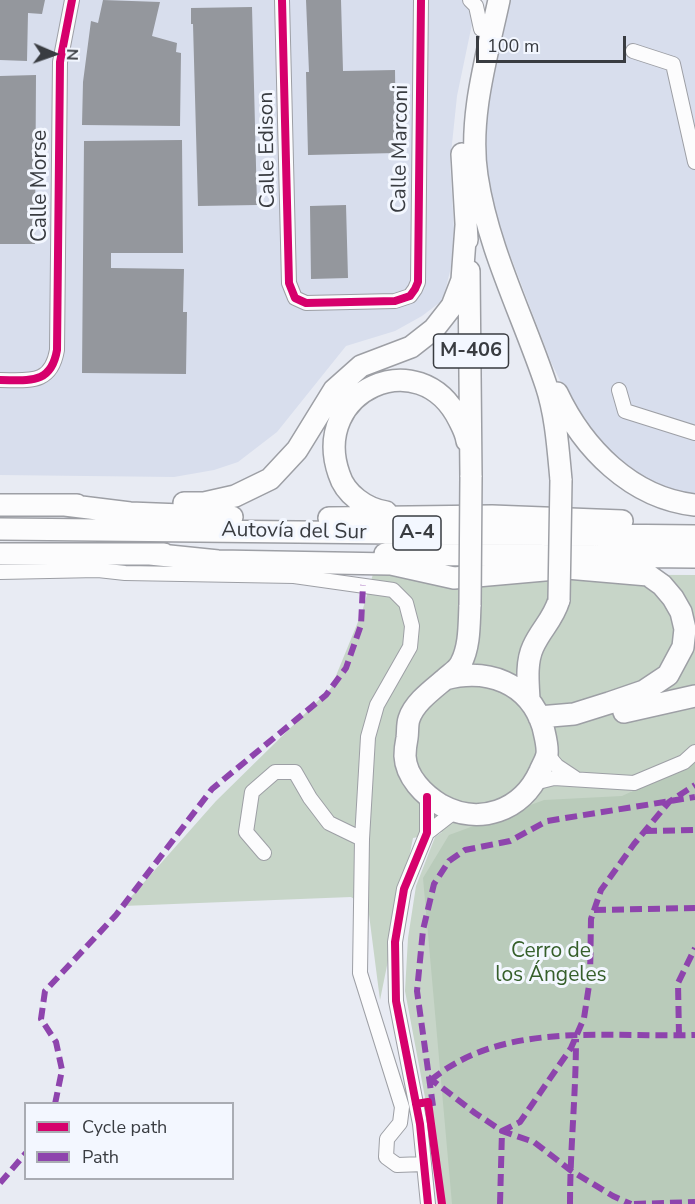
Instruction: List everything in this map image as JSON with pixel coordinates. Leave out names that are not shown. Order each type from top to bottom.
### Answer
[{"type":"highway","name":"M-406","points":[[487,0],[465,100],[461,131],[470,292],[470,605],[465,654],[460,666],[420,701],[409,718],[405,757],[413,780],[427,797],[454,812],[480,814],[495,812],[521,800],[534,783],[546,751],[534,708],[528,670],[532,648],[554,616],[559,600],[561,480],[554,418],[546,387],[484,213],[477,174],[475,139],[483,79],[499,0]]},
{"type":"highway","points":[[0,505],[204,503],[235,496],[270,479],[297,450],[334,390],[361,366],[411,347],[434,329],[452,306],[462,280],[466,226]]},
{"type":"highway","points":[[506,278],[528,315],[553,386],[585,441],[628,480],[654,495],[679,504],[695,505]]},
{"type":"highway","points":[[408,516],[378,511],[364,505],[341,481],[333,457],[334,432],[352,400],[366,390],[379,383],[413,380],[430,387],[443,396],[453,409],[467,437],[471,477]]},
{"type":"highway","points":[[65,506],[130,513],[251,518],[492,516],[695,523]]},
{"type":"highway","name":"Autovía del Sur","points":[[0,529],[695,536]]},
{"type":"highway","name":"Autovía del Sur","points":[[0,554],[695,557]]},
{"type":"highway","points":[[150,554],[218,561],[391,564],[454,578],[578,569],[648,575],[662,585],[681,612],[685,629],[683,647],[668,675],[644,691],[574,714],[534,708],[518,689],[501,679],[465,674],[445,679]]},
{"type":"highway","points":[[546,751],[563,730],[647,705],[695,696]]},
{"type":"street","name":"Calle Morse","points":[[0,380],[39,379],[49,372],[55,362],[60,62],[72,0]]},
{"type":"street","name":"Calle Edison","points":[[282,0],[289,283],[295,298],[306,303],[395,301],[410,296]]},
{"type":"street","name":"Calle Marconi","points":[[410,296],[418,282],[421,0]]},
{"type":"street","points":[[470,0],[476,6],[481,29]]},
{"type":"street","points":[[633,51],[673,64],[695,162]]},
{"type":"street","points":[[619,390],[625,411],[695,433]]},
{"type":"street","points":[[0,572],[98,570],[125,573],[294,576],[393,590],[406,603],[412,626],[410,648],[377,705],[368,737],[362,839],[360,974],[402,1107],[400,1123],[387,1139],[386,1157],[397,1165],[424,1164]]},
{"type":"street","points":[[546,751],[557,766],[575,778]]},
{"type":"street","points":[[534,783],[554,778],[575,778],[634,783],[684,762],[695,752]]},
{"type":"street","points":[[264,853],[246,832],[252,792],[275,772],[295,772],[310,798],[329,823],[362,839]]},
{"type":"street","points":[[427,797],[427,833],[404,889],[395,942],[396,1001],[420,1124],[428,1204]]},
{"type":"street","points":[[427,833],[454,812]]},
{"type":"shaded area","points":[[0,0],[477,0],[457,96],[450,163],[454,228],[451,267],[443,300],[422,316],[395,331],[346,346],[277,432],[238,462],[214,470],[174,477],[0,475]]},
{"type":"shaded area","points":[[506,0],[695,0],[695,497],[653,486],[602,453],[576,413],[551,362],[499,226],[485,179],[485,121]]},
{"type":"green space","points":[[373,574],[695,575],[695,761],[631,792],[695,1204],[445,1204],[405,991],[408,938],[416,886],[435,837],[442,832],[413,838],[380,1000],[368,907],[351,897],[123,906],[216,801],[331,688],[362,612]]},
{"type":"green space","name":"Cerro de los Ángeles","points":[[695,762],[695,1204],[452,1204],[423,878],[449,835],[544,800],[622,796]]},
{"type":"building","points":[[0,0],[45,0],[42,14],[28,13],[27,61],[0,60]]},
{"type":"building","points":[[103,0],[160,2],[152,36],[177,43],[176,52],[181,53],[180,126],[82,125],[83,82],[91,21],[98,23]]},
{"type":"building","points":[[306,0],[341,0],[343,71],[395,70],[396,153],[308,155],[306,72],[309,72]]},
{"type":"building","points":[[252,7],[257,205],[198,206],[191,8]]},
{"type":"building","points":[[36,75],[35,244],[0,244],[0,76]]},
{"type":"building","points":[[182,140],[183,253],[111,253],[111,268],[184,269],[183,312],[187,312],[186,374],[82,373],[84,141]]},
{"type":"building","points":[[346,205],[348,278],[311,279],[310,206]]},
{"type":"marked path","points":[[55,1102],[62,1070],[56,1042],[41,1019],[45,991],[116,915],[212,789],[326,695],[346,668],[361,625],[363,585]]},
{"type":"marked path","points":[[500,1204],[502,1131],[520,1122],[571,1048],[584,1018],[590,979],[591,919],[601,890],[634,844],[669,802],[695,785]]},
{"type":"marked path","points":[[433,1106],[417,991],[423,930],[434,884],[449,861],[465,850],[510,841],[547,821],[695,797]]},
{"type":"marked path","points":[[645,831],[695,830]]},
{"type":"marked path","points":[[594,910],[695,908]]},
{"type":"marked path","points":[[679,1036],[678,983],[695,948]]},
{"type":"marked path","points":[[431,1080],[460,1061],[491,1048],[523,1040],[557,1036],[695,1035]]},
{"type":"marked path","points":[[570,1204],[576,1039]]},
{"type":"marked path","points":[[428,1077],[502,1131],[534,1142],[570,1170],[631,1204]]},
{"type":"marked path","points":[[0,1183],[24,1155]]},
{"type":"marked path","points":[[634,1204],[695,1202]]},
{"type":"cycle path","points":[[0,380],[29,380],[44,375],[50,369],[57,350],[60,62],[72,0]]},
{"type":"cycle path","points":[[282,0],[289,283],[295,298],[306,303],[395,301],[410,296],[418,282],[421,0]]},
{"type":"cycle path","points":[[427,797],[427,833],[404,889],[395,942],[396,1001],[420,1124],[428,1204]]},
{"type":"cycle path","points":[[416,1104],[428,1102],[442,1204]]}]
